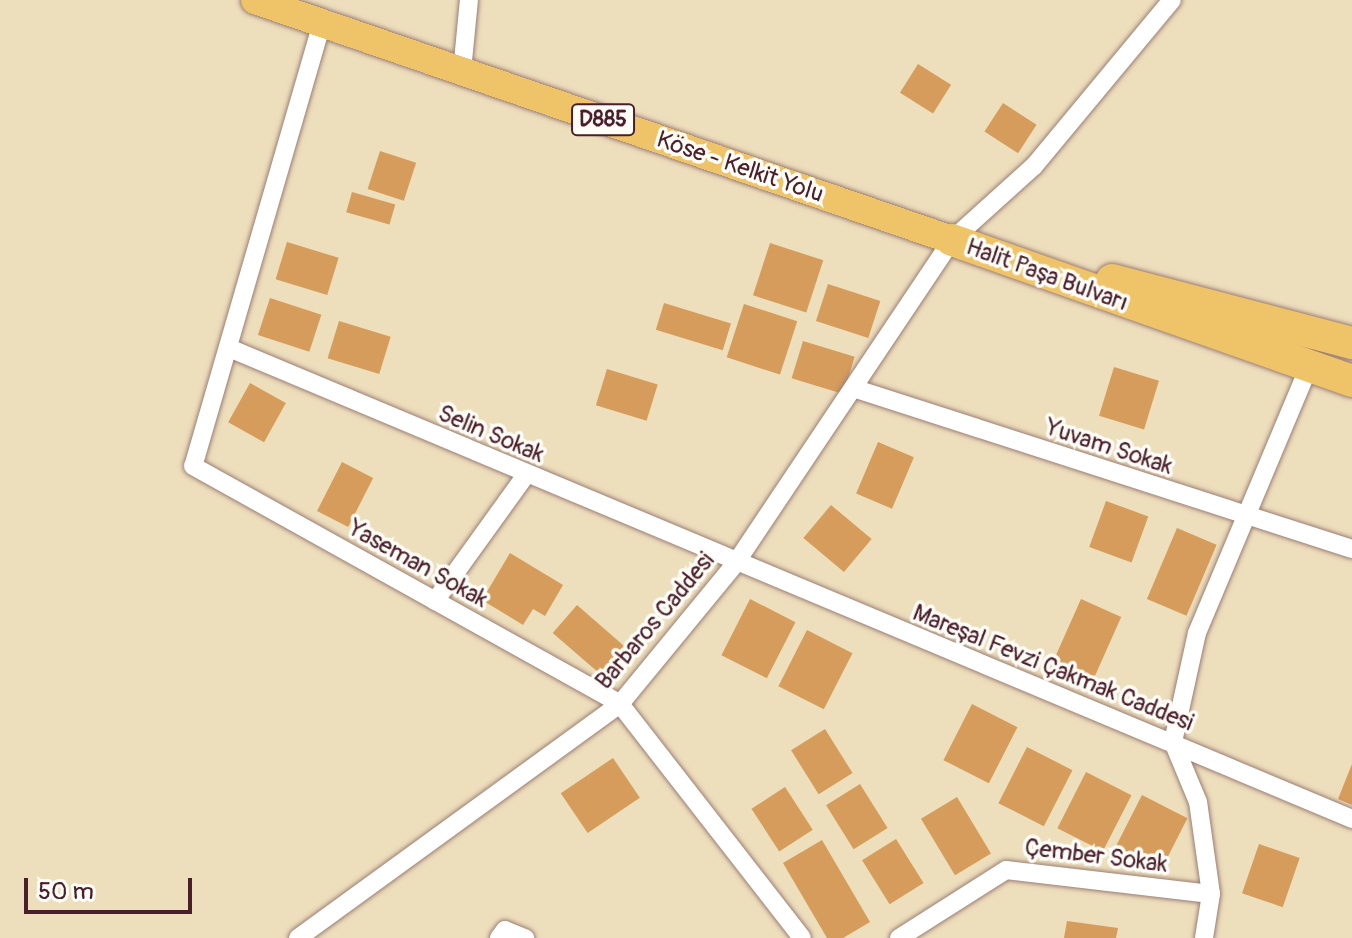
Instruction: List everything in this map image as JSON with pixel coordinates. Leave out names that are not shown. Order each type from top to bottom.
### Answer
[{"type":"highway","name":"Halit Paşa Bulvarı","points":[[952,240],[1352,343]]},
{"type":"highway","name":"Halit Paşa Bulvarı","points":[[952,240],[1352,381]]},
{"type":"main road","name":"Köse - Kelkit Yolu","points":[[255,0],[952,240]]},
{"type":"street","points":[[462,71],[469,0]]},
{"type":"street","name":"Barbaros Caddesi","points":[[298,938],[620,704],[735,564],[952,240],[1034,166],[1172,0]]},
{"type":"street","points":[[229,348],[322,23]]},
{"type":"street","name":"Yaseman Sokak","points":[[229,348],[193,466],[620,704]]},
{"type":"street","name":"Selin Sokak","points":[[229,348],[735,564]]},
{"type":"street","points":[[1204,938],[1211,894],[1198,802],[1173,742],[1197,633],[1309,367]]},
{"type":"street","name":"Yuvam Sokak","points":[[853,388],[1352,549]]},
{"type":"street","points":[[435,601],[526,475]]},
{"type":"street","name":"Mareşal Fevzi Çakmak Caddesi","points":[[735,564],[1173,742],[1352,819]]},
{"type":"street","points":[[620,704],[802,938]]},
{"type":"street","name":"Çember Sokak","points":[[899,938],[1006,870],[1211,894]]},
{"type":"street","points":[[502,934],[525,938]]},
{"type":"building","points":[[918,64],[951,85],[933,114],[900,93]]},
{"type":"building","points":[[1003,103],[1037,125],[1018,153],[984,132]]},
{"type":"building","points":[[380,151],[416,163],[404,201],[368,189]]},
{"type":"building","points":[[352,192],[395,204],[389,225],[346,212]]},
{"type":"building","points":[[287,242],[339,258],[327,295],[276,279]]},
{"type":"building","points":[[770,243],[823,260],[806,313],[753,295]]},
{"type":"building","points":[[828,284],[880,301],[868,338],[816,321]]},
{"type":"building","points":[[270,298],[321,315],[309,352],[258,335]]},
{"type":"building","points":[[664,303],[731,323],[723,350],[656,330]]},
{"type":"building","points":[[744,304],[797,321],[780,375],[727,357]]},
{"type":"building","points":[[339,321],[391,337],[379,374],[328,358]]},
{"type":"building","points":[[803,341],[855,357],[843,394],[792,378]]},
{"type":"building","points":[[1114,367],[1159,381],[1144,430],[1099,416]]},
{"type":"building","points":[[607,369],[658,384],[647,421],[596,405]]},
{"type":"building","points":[[250,383],[286,403],[264,442],[228,422]]},
{"type":"building","points":[[878,442],[914,457],[892,509],[856,494]]},
{"type":"building","points":[[342,462],[373,478],[348,527],[317,511]]},
{"type":"building","points":[[1106,501],[1148,516],[1132,562],[1089,547]]},
{"type":"building","points":[[831,505],[872,539],[844,572],[803,538]]},
{"type":"building","points":[[1177,528],[1217,545],[1186,616],[1147,599]]},
{"type":"building","points":[[510,553],[563,585],[545,616],[533,609],[523,625],[482,600]]},
{"type":"building","points":[[750,599],[795,622],[767,678],[721,655]]},
{"type":"building","points":[[1081,599],[1121,617],[1090,687],[1050,669]]},
{"type":"building","points":[[577,605],[624,646],[600,674],[553,633]]},
{"type":"building","points":[[807,630],[852,653],[824,709],[778,686]]},
{"type":"building","points":[[972,704],[1017,727],[989,783],[943,760]]},
{"type":"building","points":[[825,729],[853,773],[819,794],[791,750]]},
{"type":"building","points":[[1027,747],[1072,770],[1044,826],[998,803]]},
{"type":"building","points":[[613,758],[640,798],[588,833],[561,793]]},
{"type":"building","points":[[1352,764],[1352,805],[1338,799]]},
{"type":"building","points":[[1086,772],[1131,795],[1103,851],[1057,828]]},
{"type":"building","points":[[860,784],[888,828],[854,849],[826,805]]},
{"type":"building","points":[[785,787],[813,830],[779,852],[751,809]]},
{"type":"building","points":[[1142,795],[1187,818],[1159,874],[1113,851]]},
{"type":"building","points":[[957,797],[991,854],[955,875],[921,819]]},
{"type":"building","points":[[896,839],[924,883],[890,904],[862,860]]},
{"type":"building","points":[[822,840],[870,922],[843,938],[827,938],[783,863]]},
{"type":"building","points":[[1259,844],[1300,858],[1283,907],[1242,893]]},
{"type":"building","points":[[1067,921],[1118,928],[1116,938],[1064,938]]}]
